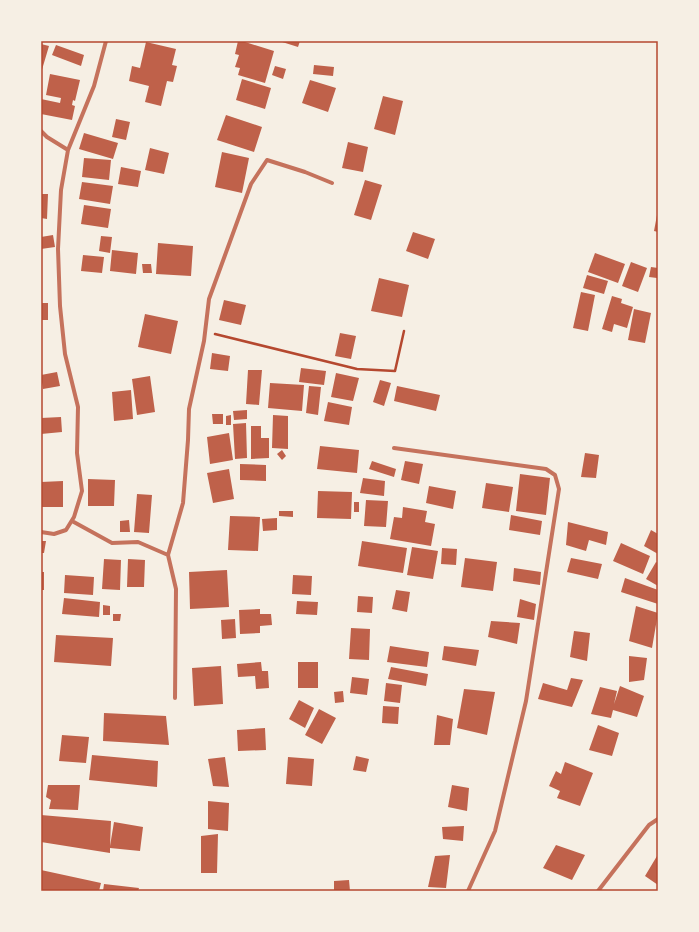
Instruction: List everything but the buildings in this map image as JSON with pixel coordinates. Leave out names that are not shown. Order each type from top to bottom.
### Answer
[{"type":"street","points":[[41,532],[54,534],[66,530],[72,521],[82,491],[77,453],[78,407],[65,354],[60,306],[58,250],[61,190],[68,150],[94,86],[106,41]]},
{"type":"street","points":[[41,131],[47,137],[68,150]]},
{"type":"street","points":[[175,698],[176,590],[168,554],[182,503],[188,440],[189,409],[204,341],[211,292],[251,184],[267,160],[305,172],[332,183]]},
{"type":"street","points":[[394,448],[546,469],[555,475],[559,489],[526,701],[495,830],[468,891]]},
{"type":"street","points":[[72,521],[112,544],[138,542],[168,554]]},
{"type":"street","points":[[598,891],[649,825],[658,819]]},
{"type":"path","points":[[205,331],[357,369],[395,371],[404,331]]}]
